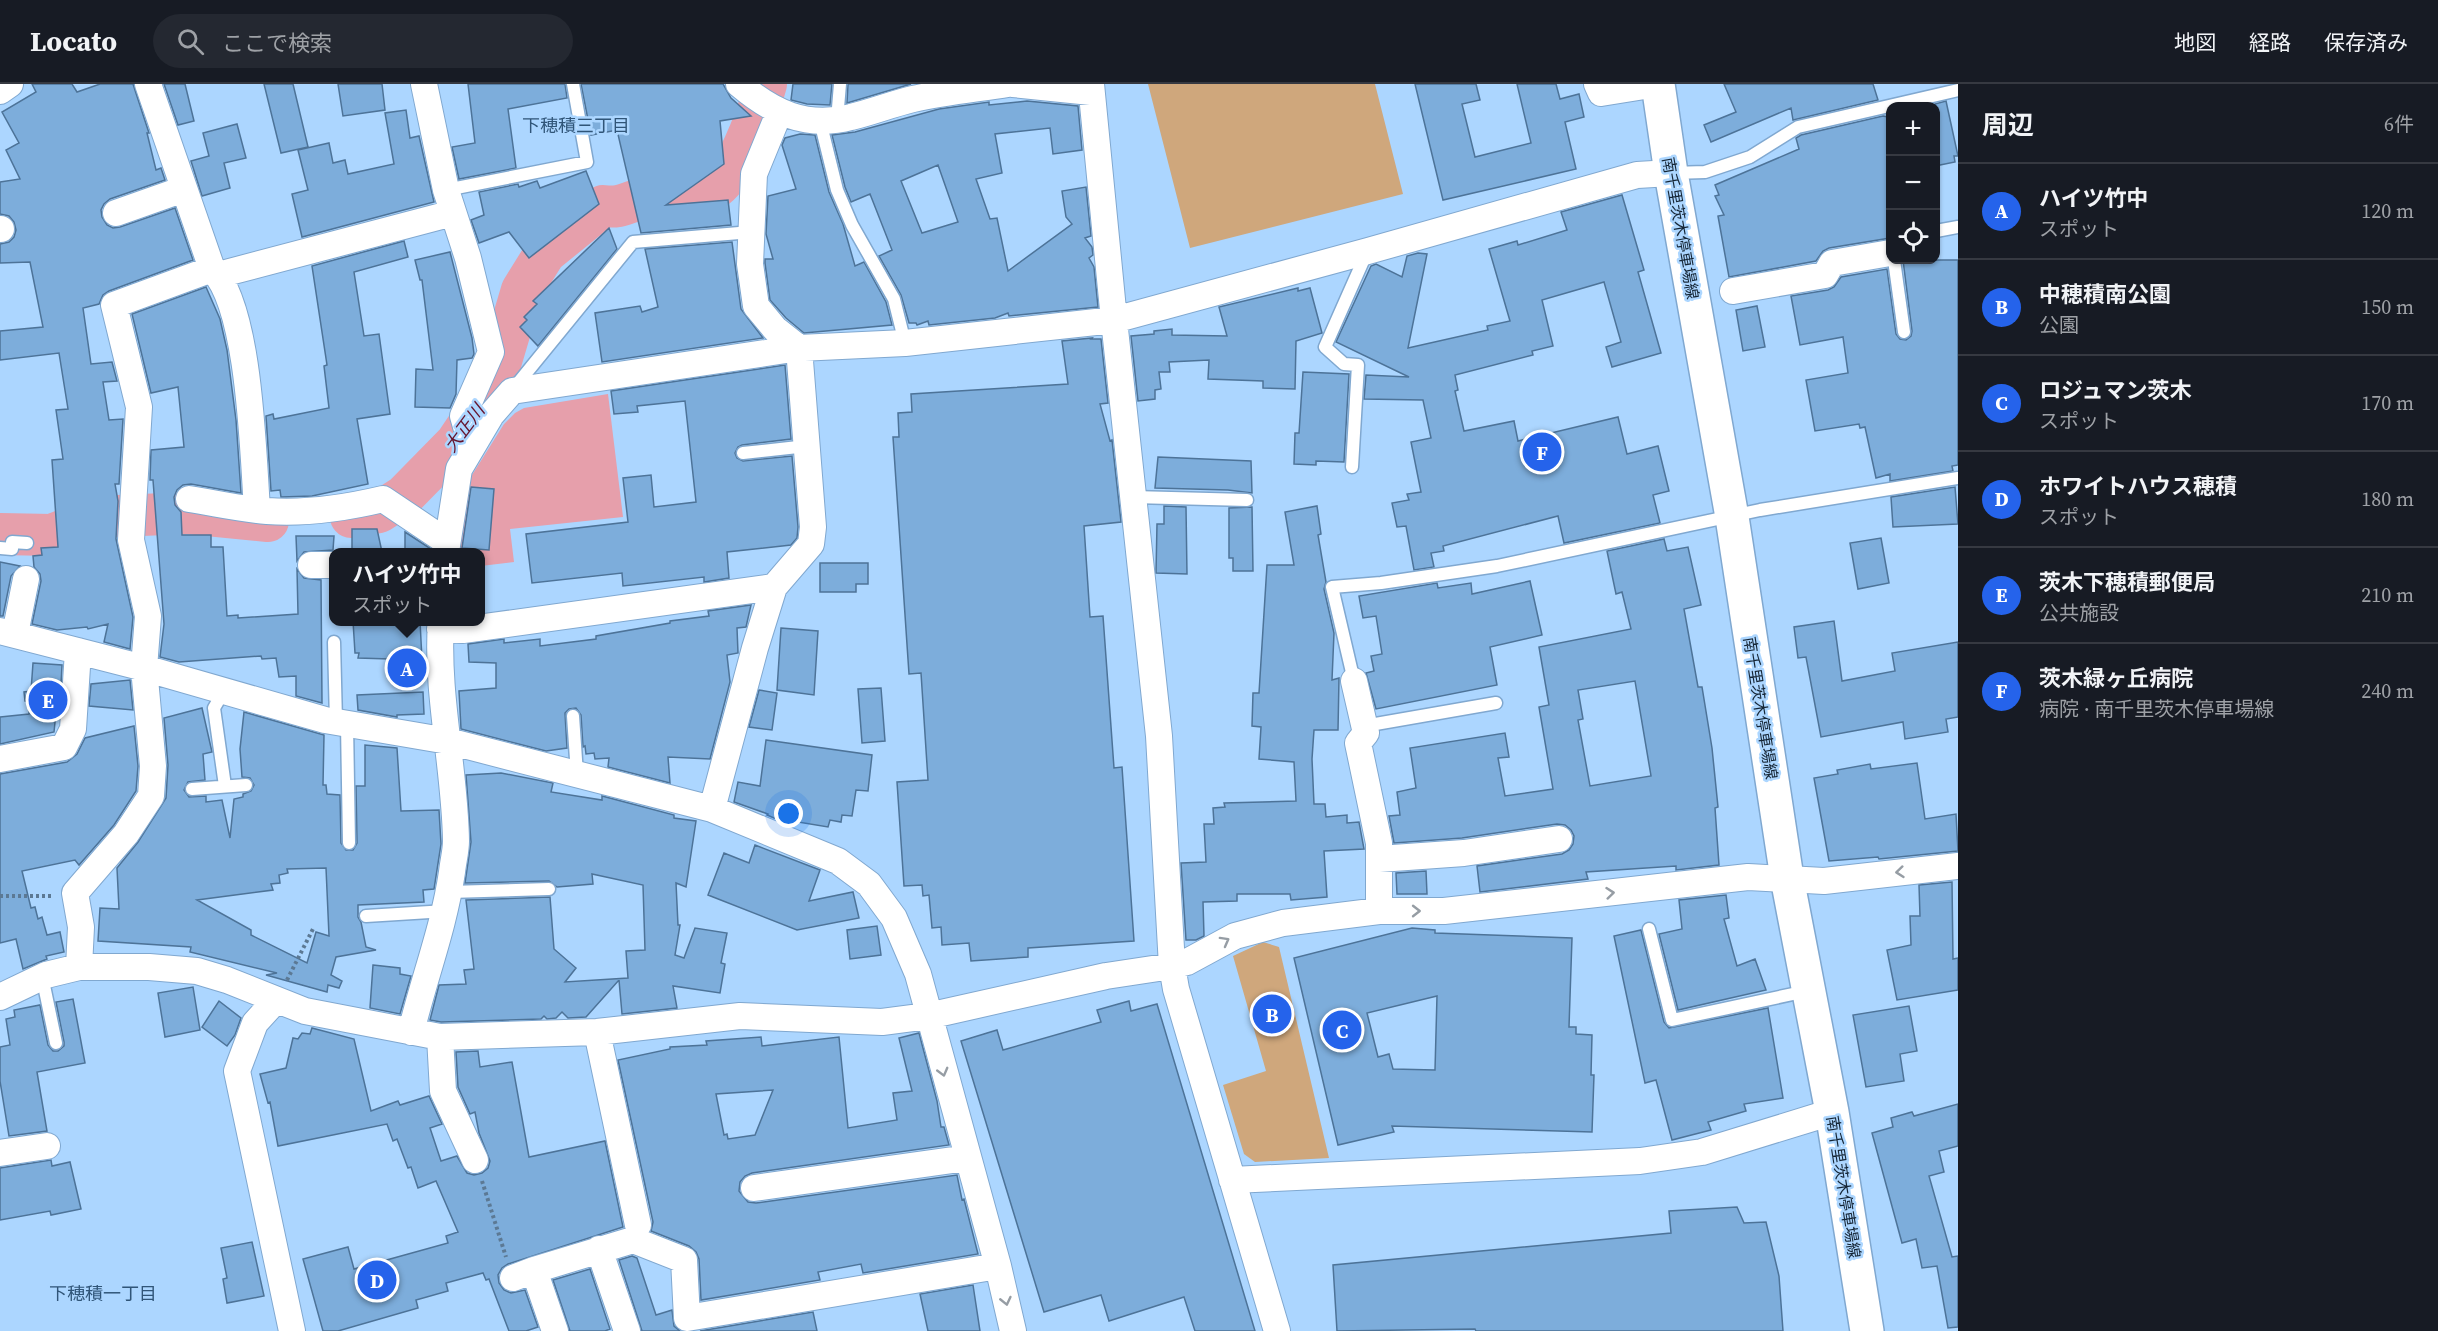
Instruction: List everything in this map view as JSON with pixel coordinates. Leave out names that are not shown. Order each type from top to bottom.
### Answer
[{"type":"main road","name":"南千里茨木停車場線","points":[[1658,84],[1671,173],[1732,517],[1787,878],[1832,1112],[1867,1331]]},
{"type":"street","points":[[0,91],[10,84]]},
{"type":"street","points":[[148,84],[215,272],[233,308],[244,354],[257,509]]},
{"type":"street","points":[[189,499],[257,509],[312,511],[347,507],[383,499],[446,547],[459,468],[491,352],[468,258],[449,201],[424,84]]},
{"type":"street","points":[[712,809],[754,648],[774,587],[811,544],[813,526],[799,348],[775,329],[756,306],[750,264],[759,100],[801,119],[829,120],[913,99],[1008,84]]},
{"type":"street","points":[[1013,84],[1091,88],[1159,736],[1172,966],[1176,989],[1277,1331]]},
{"type":"street","points":[[1597,84],[1601,93],[1658,84]]},
{"type":"street","points":[[468,433],[491,415],[512,391],[799,348],[905,344],[1114,320],[1636,175],[1671,173]]},
{"type":"street","points":[[116,213],[184,189]]},
{"type":"street","points":[[79,967],[81,927],[75,892],[126,834],[151,796],[153,766],[144,668],[148,616],[131,540],[139,407],[114,305],[449,201]]},
{"type":"street","points":[[1733,291],[1825,275],[1832,263],[1886,253]]},
{"type":"street","points":[[26,579],[7,633],[144,668],[341,723],[448,741],[712,809],[838,861],[869,884],[894,918],[918,974],[1014,1331]]},
{"type":"street","points":[[445,626],[463,630],[774,587]]},
{"type":"street","points":[[411,1032],[447,902],[456,843],[444,715],[441,626]]},
{"type":"street","points":[[0,759],[64,747],[74,729],[78,651]]},
{"type":"street","points":[[1354,681],[1366,733],[1358,743],[1379,843],[1379,911]]},
{"type":"street","points":[[1379,859],[1464,853],[1559,839]]},
{"type":"street","points":[[0,997],[42,976],[79,967],[149,967],[197,971],[228,980],[305,1011],[440,1037],[597,1032],[740,1016],[882,1022],[928,1016],[1106,976],[1172,966],[1187,962],[1235,936],[1283,923],[1379,911],[1444,911],[1748,877],[1824,881],[1958,866]]},
{"type":"street","points":[[276,1000],[255,1023],[237,1071],[292,1331]]},
{"type":"street","points":[[597,1032],[638,1225]]},
{"type":"street","points":[[440,1037],[443,1091],[475,1160]]},
{"type":"street","points":[[1232,1180],[1640,1161],[1702,1152],[1832,1112]]},
{"type":"street","points":[[0,1153],[47,1146]]},
{"type":"street","points":[[754,1188],[967,1158]]},
{"type":"street","points":[[555,1331],[523,1274],[633,1240],[684,1260],[687,1318],[998,1266]]},
{"type":"street","points":[[600,1249],[627,1331]]},
{"type":"lane","points":[[449,201],[587,162],[573,84]]},
{"type":"lane","points":[[840,84],[829,120],[837,190],[852,225],[894,299],[905,344]]},
{"type":"lane","points":[[1671,173],[1705,172],[1750,157],[1798,127],[1958,90]]},
{"type":"lane","points":[[1940,230],[1958,227]]},
{"type":"lane","points":[[512,391],[633,242],[751,232]]},
{"type":"lane","points":[[1352,467],[1358,365],[1344,364],[1325,347],[1368,251]]},
{"type":"lane","points":[[1895,264],[1904,332]]},
{"type":"lane","points":[[743,453],[807,446]]},
{"type":"lane","points":[[1354,681],[1332,587],[1381,583],[1497,567],[1760,510],[1958,478]]},
{"type":"lane","points":[[1133,497],[1247,500]]},
{"type":"lane","points":[[0,548],[12,549],[12,542],[27,543]]},
{"type":"lane","points":[[334,642],[349,843]]},
{"type":"lane","points":[[224,691],[214,708],[225,786]]},
{"type":"lane","points":[[1364,726],[1496,703]]},
{"type":"lane","points":[[573,716],[577,774]]},
{"type":"lane","points":[[192,789],[246,785]]},
{"type":"lane","points":[[366,916],[447,902],[549,889]]},
{"type":"lane","points":[[1649,929],[1672,1020],[1809,991]]},
{"type":"lane","points":[[42,976],[56,1043]]},
{"type":"path","points":[[0,896],[56,896],[75,892]]},
{"type":"path","points":[[276,1000],[314,927]]},
{"type":"path","points":[[475,1160],[523,1274]]},
{"type":"shaded area","points":[[1148,84],[1375,84],[1403,194],[1190,248]]},
{"type":"shaded area","points":[[608,394],[623,517],[510,529],[514,562],[485,566],[485,548],[454,548],[463,480],[472,475],[504,424],[524,408]]},
{"type":"shaded area","points":[[1263,942],[1279,947],[1329,1158],[1255,1162],[1244,1154],[1223,1085],[1266,1071],[1233,956]]},
{"type":"building","points":[[32,84],[72,84],[77,92],[100,84],[133,84],[149,133],[147,133],[156,170],[161,168],[165,180],[110,199],[101,210],[102,217],[107,225],[113,228],[175,208],[193,260],[109,291],[103,295],[99,304],[83,308],[91,364],[112,362],[117,381],[103,382],[109,420],[123,419],[119,484],[115,484],[118,501],[116,539],[133,617],[130,649],[104,642],[108,624],[88,629],[87,627],[57,630],[32,624],[41,581],[40,574],[34,567],[33,556],[42,555],[41,548],[58,547],[52,460],[63,459],[56,410],[68,409],[59,353],[0,360],[0,331],[43,327],[30,262],[0,263],[0,244],[9,242],[16,230],[9,216],[0,214],[0,182],[20,179],[6,150],[19,143],[2,112],[36,92]]},
{"type":"building","points":[[164,84],[185,84],[194,121],[178,125]]},
{"type":"building","points":[[264,84],[293,84],[308,147],[281,153]]},
{"type":"building","points":[[338,84],[382,84],[385,110],[343,116]]},
{"type":"building","points":[[468,84],[565,84],[567,98],[508,109],[516,168],[459,179],[452,147],[475,143]]},
{"type":"building","points":[[581,84],[723,84],[731,98],[751,116],[720,121],[724,164],[666,205],[728,200],[731,225],[641,233],[617,130],[591,135]]},
{"type":"building","points":[[793,84],[832,84],[830,105],[807,104],[791,100]]},
{"type":"building","points":[[848,84],[911,84],[847,103]]},
{"type":"building","points":[[1415,84],[1476,84],[1480,100],[1462,104],[1475,157],[1531,143],[1517,84],[1556,84],[1560,99],[1579,94],[1584,117],[1565,122],[1576,169],[1443,200]]},
{"type":"building","points":[[1724,84],[1873,84],[1878,100],[1793,120],[1791,108],[1711,142],[1704,125],[1736,112]]},
{"type":"building","points":[[1027,101],[1078,106],[1082,150],[1053,154],[1050,128],[995,134],[1002,173],[976,179],[990,219],[997,218],[1008,271],[1072,224],[1066,217],[1062,191],[1086,187],[1091,236],[1085,238],[1092,247],[1093,255],[1089,258],[1094,267],[1098,307],[1009,316],[1008,313],[995,318],[929,325],[928,321],[917,325],[909,323],[901,295],[879,256],[892,250],[870,194],[851,202],[832,135],[855,132],[939,109],[989,102],[989,105]],"holes":[[[938,165],[958,222],[922,233],[901,181]]]},
{"type":"building","points":[[1946,101],[1958,156],[1954,156],[1955,162],[1940,165],[1940,156],[1940,103]]},
{"type":"building","points":[[406,110],[410,138],[419,136],[434,202],[302,237],[292,194],[308,190],[298,150],[329,143],[333,163],[345,160],[348,174],[394,164],[385,113]]},
{"type":"building","points":[[1886,117],[1886,239],[1829,248],[1823,251],[1816,261],[1729,277],[1718,216],[1724,215],[1715,196],[1719,195],[1715,185],[1799,149],[1796,138]]},
{"type":"building","points":[[237,124],[246,158],[224,163],[230,188],[202,196],[191,161],[209,156],[203,133]]},
{"type":"building","points":[[800,134],[815,135],[829,192],[843,224],[855,266],[864,262],[886,302],[892,325],[804,333],[770,300],[765,263],[765,259],[773,259],[766,234],[768,196],[796,189],[782,145],[785,138]]},
{"type":"building","points":[[586,171],[599,204],[529,258],[509,232],[479,243],[471,220],[484,215],[479,192],[518,184],[519,187],[537,181],[540,188]]},
{"type":"building","points":[[1622,195],[1644,270],[1638,272],[1661,353],[1612,367],[1606,347],[1621,342],[1604,282],[1542,300],[1553,346],[1532,351],[1533,355],[1455,375],[1458,390],[1455,391],[1464,431],[1514,421],[1518,441],[1618,417],[1627,454],[1658,446],[1669,491],[1653,495],[1660,523],[1564,543],[1558,516],[1443,546],[1444,551],[1431,553],[1434,567],[1414,570],[1406,526],[1397,527],[1392,503],[1409,500],[1407,494],[1421,492],[1411,442],[1431,438],[1423,400],[1364,399],[1366,375],[1409,377],[1336,342],[1371,266],[1376,264],[1402,277],[1407,256],[1418,253],[1427,254],[1408,348],[1488,330],[1487,326],[1510,321],[1489,249],[1517,241],[1518,245],[1567,230],[1561,212]]},
{"type":"building","points":[[609,228],[617,249],[538,346],[520,327],[527,320],[524,317],[537,304],[533,301]]},
{"type":"building","points":[[404,241],[408,257],[354,272],[364,336],[379,334],[390,414],[357,419],[368,484],[312,496],[281,497],[280,490],[271,491],[266,416],[273,414],[274,419],[329,408],[324,366],[327,365],[312,266]]},
{"type":"building","points":[[732,242],[741,309],[763,338],[602,362],[595,313],[640,306],[642,312],[658,307],[645,249]]},
{"type":"building","points":[[450,252],[474,354],[472,358],[457,360],[456,394],[450,408],[415,407],[416,369],[433,370],[422,280],[420,280],[415,260]]},
{"type":"building","points":[[1940,260],[1958,260],[1958,465],[1952,466],[1953,471],[1890,481],[1890,474],[1876,478],[1865,427],[1860,428],[1859,424],[1815,431],[1806,380],[1848,373],[1843,337],[1800,345],[1791,296],[1828,290],[1834,287],[1841,277],[1887,269],[1896,334],[1900,339],[1906,340],[1911,336],[1904,264],[1940,264]]},
{"type":"building","points":[[206,287],[220,319],[227,350],[236,420],[241,493],[191,484],[183,485],[174,497],[175,505],[181,512],[182,535],[211,535],[211,547],[223,547],[227,616],[238,615],[238,618],[298,614],[297,569],[304,578],[321,580],[322,703],[296,696],[296,676],[279,677],[276,658],[262,659],[261,656],[179,662],[160,657],[164,624],[153,480],[150,480],[151,450],[184,447],[178,387],[151,393],[132,314]]},
{"type":"building","points":[[1298,288],[1298,291],[1310,288],[1322,333],[1296,341],[1295,389],[1263,388],[1263,381],[1208,379],[1209,360],[1169,362],[1170,372],[1159,372],[1161,389],[1155,390],[1155,399],[1138,401],[1131,336],[1154,334],[1154,331],[1172,329],[1172,335],[1227,336],[1219,307]]},
{"type":"building","points":[[1757,306],[1765,347],[1743,351],[1736,310]]},
{"type":"building","points":[[1101,339],[1108,403],[1100,404],[1110,441],[1112,440],[1121,522],[1084,526],[1090,617],[1103,616],[1114,768],[1122,767],[1134,941],[1028,948],[1028,957],[971,961],[969,943],[942,945],[941,927],[932,928],[929,895],[923,896],[922,885],[904,886],[897,782],[928,780],[921,673],[909,674],[893,437],[899,437],[898,413],[912,412],[911,394],[1068,384],[1062,341]]},
{"type":"building","points":[[785,365],[791,439],[742,445],[735,453],[737,458],[743,461],[792,456],[798,527],[797,538],[791,545],[727,552],[729,578],[704,582],[704,577],[623,586],[622,573],[532,583],[526,534],[628,522],[623,478],[651,475],[654,507],[696,502],[685,401],[637,406],[638,412],[614,414],[611,391]]},
{"type":"building","points":[[1303,372],[1349,374],[1344,462],[1316,461],[1316,465],[1294,464],[1295,433],[1299,433]]},
{"type":"building","points":[[1158,457],[1251,461],[1252,493],[1155,488]]},
{"type":"building","points":[[471,487],[494,489],[489,550],[462,548]]},
{"type":"building","points":[[1955,487],[1958,524],[1893,527],[1891,497]]},
{"type":"building","points":[[1164,506],[1186,507],[1187,574],[1156,573],[1157,524],[1164,524]]},
{"type":"building","points":[[1317,506],[1321,534],[1318,535],[1326,582],[1324,589],[1334,633],[1332,680],[1339,678],[1338,730],[1314,730],[1312,759],[1314,804],[1325,804],[1326,817],[1347,815],[1347,823],[1359,822],[1364,849],[1324,851],[1327,897],[1291,900],[1290,894],[1237,894],[1237,901],[1203,902],[1204,936],[1196,940],[1186,940],[1181,863],[1206,862],[1204,824],[1214,824],[1213,808],[1225,807],[1224,803],[1296,801],[1294,762],[1259,759],[1261,727],[1252,726],[1253,693],[1259,693],[1267,565],[1294,565],[1285,512]]},
{"type":"building","points":[[1252,507],[1253,571],[1233,571],[1233,558],[1229,558],[1229,508]]},
{"type":"building","points":[[352,529],[377,529],[381,548],[352,548]]},
{"type":"building","points":[[405,532],[429,548],[405,548]]},
{"type":"building","points":[[296,536],[334,536],[333,548],[304,552],[297,561]]},
{"type":"building","points":[[1881,538],[1889,583],[1858,589],[1850,543]]},
{"type":"building","points":[[1664,539],[1667,551],[1688,547],[1701,605],[1684,609],[1698,687],[1702,687],[1712,748],[1718,807],[1715,808],[1719,865],[1676,870],[1676,866],[1586,872],[1588,879],[1480,892],[1477,866],[1562,854],[1573,844],[1574,836],[1565,825],[1557,824],[1462,838],[1394,843],[1389,816],[1400,815],[1397,792],[1416,788],[1410,748],[1505,733],[1509,757],[1498,758],[1505,796],[1553,789],[1539,707],[1549,705],[1539,647],[1631,629],[1622,592],[1616,594],[1607,551]],"holes":[[[1635,681],[1651,776],[1590,786],[1578,720],[1583,719],[1578,690]]]},
{"type":"building","points":[[0,562],[20,566],[11,576],[3,616],[0,616]]},
{"type":"building","points":[[820,563],[868,563],[868,584],[856,584],[856,592],[820,592]]},
{"type":"building","points":[[1530,581],[1542,635],[1490,647],[1497,685],[1376,709],[1366,673],[1374,671],[1371,656],[1382,654],[1376,616],[1363,618],[1359,596],[1437,583],[1438,588],[1471,583],[1472,594]]},
{"type":"building","points":[[751,605],[746,627],[737,628],[738,653],[727,655],[730,682],[710,759],[668,757],[670,783],[608,767],[609,758],[595,759],[594,753],[586,754],[585,746],[583,747],[581,715],[576,708],[569,709],[565,713],[567,748],[546,751],[461,729],[459,691],[496,688],[496,663],[469,662],[468,644],[504,639],[504,643],[540,639],[540,646],[596,639],[596,636],[670,623],[670,621],[709,616],[708,611]]},
{"type":"building","points":[[1834,621],[1842,681],[1895,671],[1892,653],[1958,642],[1958,717],[1946,719],[1948,732],[1905,739],[1903,722],[1821,737],[1806,657],[1798,658],[1794,627]]},
{"type":"building","points":[[353,626],[420,626],[422,660],[358,658],[359,653],[355,653]]},
{"type":"building","points":[[781,628],[818,631],[814,695],[777,690]]},
{"type":"building","points":[[33,663],[62,665],[60,704],[57,703],[54,732],[0,744],[0,717],[29,714],[30,701],[25,701],[24,692],[31,691]]},
{"type":"building","points":[[130,680],[133,710],[89,706],[91,684]]},
{"type":"building","points":[[881,688],[885,741],[862,743],[858,689]]},
{"type":"building","points":[[759,690],[777,693],[772,730],[749,727]]},
{"type":"building","points":[[423,692],[424,714],[397,715],[397,717],[358,710],[357,695]]},
{"type":"building","points":[[202,708],[212,752],[203,754],[205,780],[188,782],[184,790],[189,797],[206,796],[206,802],[222,800],[230,838],[234,799],[243,797],[243,794],[251,791],[254,785],[250,778],[242,777],[240,749],[244,712],[324,735],[323,785],[326,785],[327,794],[340,795],[341,843],[346,850],[353,850],[357,843],[356,786],[365,786],[365,745],[397,748],[401,811],[439,810],[441,844],[434,889],[423,890],[424,902],[358,905],[358,917],[366,947],[376,950],[336,957],[331,975],[342,981],[339,988],[328,985],[327,992],[266,975],[277,973],[190,952],[191,947],[98,941],[100,908],[119,909],[117,868],[138,842],[166,798],[168,765],[164,718]],"holes":[[[326,868],[329,936],[316,932],[307,963],[251,935],[251,930],[197,900],[273,890],[271,884],[280,883],[279,875],[288,873],[287,869]]]},
{"type":"building","points":[[134,726],[138,766],[136,791],[114,825],[79,865],[75,860],[22,871],[31,908],[35,907],[38,919],[42,917],[47,935],[60,932],[64,952],[46,956],[47,959],[23,969],[16,939],[0,943],[0,774],[67,762],[77,754],[85,738]]},
{"type":"building","points":[[766,740],[872,755],[868,791],[856,790],[852,816],[842,815],[841,822],[830,820],[828,827],[774,818],[734,802],[738,782],[760,786]]},
{"type":"building","points":[[1917,763],[1925,819],[1956,814],[1958,851],[1879,859],[1878,857],[1829,861],[1814,778],[1838,774],[1837,770],[1870,764],[1871,769]]},
{"type":"building","points":[[501,773],[553,783],[551,792],[602,800],[602,796],[674,815],[674,818],[696,821],[686,887],[676,883],[678,925],[680,925],[675,955],[684,958],[695,928],[727,933],[721,963],[725,964],[720,993],[673,986],[677,1008],[622,1014],[619,980],[586,1017],[568,1018],[562,1012],[556,1018],[547,1019],[544,1016],[541,1019],[441,1022],[430,1020],[439,985],[466,984],[464,970],[474,969],[466,900],[550,897],[554,949],[576,968],[565,982],[628,978],[626,951],[645,950],[643,885],[592,874],[593,884],[557,887],[549,881],[465,883],[471,842],[466,775]]},
{"type":"building","points":[[755,845],[820,870],[809,901],[853,892],[859,918],[797,930],[708,895],[724,853],[749,863]]},
{"type":"building","points":[[1426,871],[1427,894],[1397,894],[1396,873]]},
{"type":"building","points":[[1952,882],[1953,959],[1958,958],[1958,990],[1897,1000],[1887,950],[1911,945],[1910,916],[1920,916],[1919,885]]},
{"type":"building","points":[[1726,895],[1729,918],[1724,919],[1737,966],[1755,959],[1766,990],[1678,1010],[1659,934],[1682,929],[1679,900]]},
{"type":"building","points":[[877,926],[881,955],[850,959],[847,930]]},
{"type":"building","points":[[1412,928],[1435,930],[1435,933],[1572,938],[1569,1027],[1576,1027],[1576,1034],[1592,1035],[1591,1075],[1594,1075],[1592,1132],[1392,1126],[1394,1132],[1338,1145],[1294,958]],"holes":[[[1437,996],[1435,1070],[1393,1069],[1389,1054],[1378,1057],[1367,1013]]]},
{"type":"building","points":[[1641,930],[1664,1022],[1669,1028],[1768,1008],[1783,1098],[1744,1104],[1746,1111],[1708,1122],[1711,1130],[1672,1140],[1656,1080],[1645,1083],[1614,936]]},
{"type":"building","points":[[373,965],[400,968],[400,974],[411,976],[400,1014],[370,1008]]},
{"type":"building","points":[[193,987],[200,1030],[165,1037],[158,993]]},
{"type":"building","points":[[73,999],[85,1063],[37,1072],[47,1131],[9,1136],[0,1081],[0,1047],[10,1045],[6,1019],[15,1017],[14,1010],[40,1005],[48,1045],[53,1051],[58,1051],[64,1046],[64,1042],[56,1002]]},
{"type":"building","points":[[219,1001],[241,1018],[235,1035],[227,1046],[202,1027]]},
{"type":"building","points":[[1129,1001],[1131,1011],[1157,1004],[1255,1331],[1195,1331],[1184,1297],[1109,1321],[1101,1295],[1044,1312],[961,1041],[997,1030],[1003,1050],[1101,1022],[1097,1010]]},
{"type":"building","points":[[1909,1006],[1917,1051],[1900,1054],[1904,1081],[1866,1087],[1853,1015]]},
{"type":"building","points":[[312,1028],[354,1039],[371,1111],[398,1101],[400,1105],[429,1096],[442,1124],[430,1128],[441,1161],[457,1156],[467,1173],[474,1175],[482,1173],[488,1168],[490,1161],[479,1133],[475,1112],[470,1114],[458,1087],[456,1052],[478,1051],[480,1067],[512,1062],[529,1157],[605,1141],[623,1227],[508,1264],[498,1275],[499,1283],[504,1290],[511,1293],[525,1290],[538,1327],[526,1331],[509,1331],[489,1279],[486,1280],[483,1273],[446,1283],[448,1291],[416,1300],[418,1308],[338,1331],[323,1331],[303,1259],[348,1247],[354,1269],[448,1243],[446,1236],[458,1232],[436,1181],[418,1188],[411,1167],[408,1168],[397,1139],[393,1141],[387,1124],[278,1146],[270,1102],[268,1103],[260,1074],[286,1068],[293,1038],[298,1039],[302,1033],[310,1034]]},
{"type":"building","points":[[919,1033],[937,1101],[941,1127],[944,1127],[949,1145],[752,1173],[740,1182],[739,1191],[748,1202],[756,1203],[957,1175],[978,1254],[863,1273],[861,1264],[818,1272],[820,1280],[701,1300],[699,1259],[696,1252],[689,1246],[651,1231],[653,1222],[618,1060],[670,1049],[670,1047],[707,1045],[706,1041],[761,1037],[762,1046],[839,1037],[848,1128],[897,1120],[893,1093],[912,1091],[899,1038]],"holes":[[[773,1090],[755,1135],[728,1139],[727,1134],[724,1135],[716,1094]]]},
{"type":"building","points":[[1958,1104],[1958,1146],[1939,1151],[1944,1172],[1929,1176],[1952,1257],[1958,1256],[1958,1327],[1948,1328],[1937,1266],[1922,1268],[1916,1239],[1902,1243],[1872,1133],[1893,1127],[1891,1118],[1912,1112],[1914,1116]]},
{"type":"building","points":[[51,1160],[52,1166],[70,1162],[81,1209],[51,1215],[50,1211],[0,1220],[0,1168]]},
{"type":"building","points":[[1737,1207],[1744,1223],[1766,1222],[1779,1276],[1783,1331],[1476,1331],[1475,1329],[1337,1331],[1333,1265],[1671,1233],[1669,1211]]},
{"type":"building","points":[[252,1242],[264,1296],[227,1303],[223,1279],[227,1278],[221,1248]]},
{"type":"building","points":[[632,1256],[637,1258],[656,1315],[672,1310],[674,1326],[680,1331],[642,1331],[619,1260]]},
{"type":"building","points":[[590,1269],[610,1329],[570,1331],[553,1280]]},
{"type":"building","points":[[973,1285],[980,1331],[928,1331],[920,1294]]},
{"type":"building","points":[[813,1312],[817,1331],[700,1331]]},
{"type":"waterway","name":"大正川","points":[[351,517],[379,512],[404,496],[456,443],[493,388],[522,290],[545,253],[603,206],[622,205],[648,198],[701,194],[718,186],[736,161],[744,145],[766,84]]},
{"type":"waterway","name":"大正川","points":[[0,534],[52,535],[96,517],[187,513],[268,521]]},
{"type":"place","name":"茨木緑ヶ丘病院","points":[[1542,452]]},
{"type":"place","name":"ハイツ竹中","points":[[407,668]]},
{"type":"place","name":"茨木下穂積郵便局","points":[[48,700]]},
{"type":"place","name":"中穂積南公園","points":[[1272,1014]]},
{"type":"place","name":"ロジュマン茨木","points":[[1342,1030]]},
{"type":"place","name":"ホワイトハウス穂積","points":[[377,1280]]},
{"type":"district","name":"下穂積三丁目","points":[[576,125]]},
{"type":"district","name":"下穂積一丁目","points":[[103,1293]]}]
